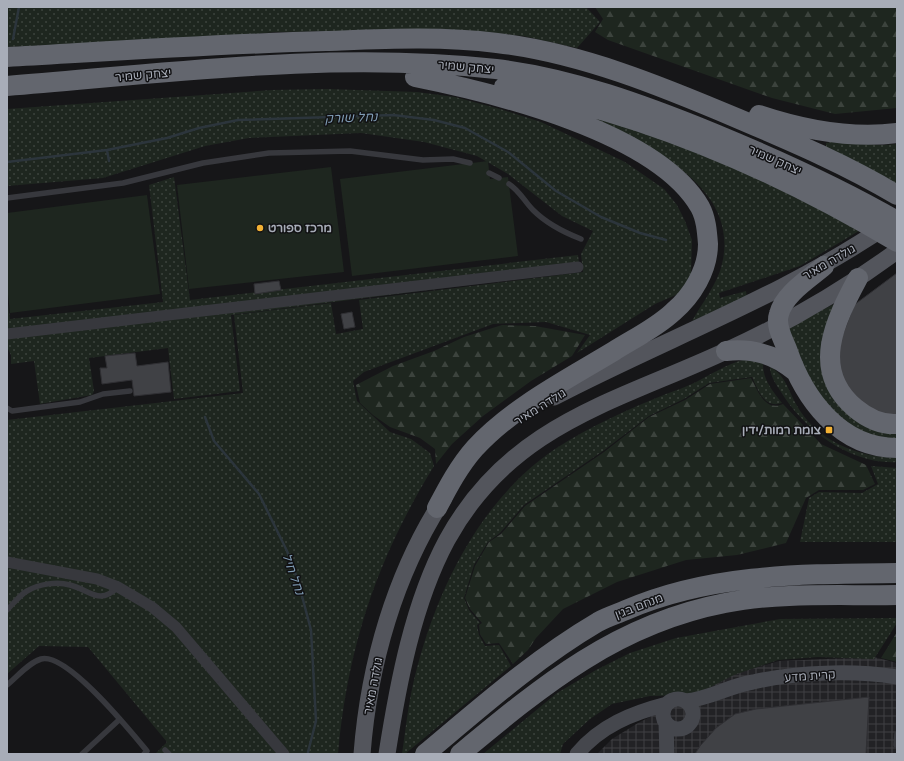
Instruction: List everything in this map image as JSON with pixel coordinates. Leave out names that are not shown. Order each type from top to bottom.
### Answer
[{"type":"highway","name":"יצחק שמיר","points":[[7,57],[233,43],[429,38],[496,43],[528,48],[607,67],[708,106],[806,147],[897,195]]},
{"type":"highway","name":"יצחק שמיר","points":[[7,86],[262,66],[395,61],[498,69],[544,77],[608,95],[672,116],[742,145],[860,199],[897,219]]},
{"type":"highway","points":[[607,67],[794,126],[832,134],[897,133]]},
{"type":"highway","points":[[188,71],[324,71],[371,73],[489,84],[530,91],[617,115],[732,155],[847,212],[896,249]]},
{"type":"highway","points":[[415,77],[474,90],[537,108],[601,132],[661,166],[676,179],[700,208],[706,223],[708,238],[708,250],[698,281],[673,313],[630,341],[550,389],[497,427],[475,448],[462,464],[437,508]]},
{"type":"highway","points":[[824,266],[794,291],[785,302],[778,315],[778,326],[796,372],[814,403],[826,418],[841,430],[854,439],[874,446],[897,448]]},
{"type":"highway","points":[[858,278],[842,309],[833,332],[830,360],[831,372],[838,388],[847,401],[862,414],[878,421],[897,424]]},
{"type":"highway","points":[[726,351],[747,350],[761,352],[783,362],[796,372]]},
{"type":"highway","name":"מנחם בגין","points":[[425,754],[517,677],[558,647],[600,622],[642,603],[685,589],[728,581],[781,576],[897,573]]},
{"type":"highway","name":"מנחם בגין","points":[[460,754],[527,699],[580,661],[616,640],[658,621],[692,610],[719,604],[760,599],[897,594]]},
{"type":"main road","name":"גולדה מאיר","points":[[362,754],[372,684],[388,618],[412,556],[437,508],[461,473],[481,452],[520,418],[548,400],[619,364],[757,301],[824,266],[897,219]]},
{"type":"main road","points":[[387,754],[412,634],[425,590],[447,540],[484,486],[518,454],[560,425],[596,407],[726,351],[778,326],[858,278],[896,249]]},
{"type":"street","points":[[7,334],[578,267]]},
{"type":"street","points":[[7,562],[83,576],[118,587],[152,607],[176,627],[284,754]]},
{"type":"street","name":"קרית מדע","points":[[685,701],[704,698],[765,679],[858,673],[897,677]]},
{"type":"street","name":"קרית מדע","points":[[670,754],[688,722],[707,703],[724,691]]},
{"type":"street","points":[[576,754],[597,733],[612,724],[635,714],[667,704],[677,699],[685,701],[691,707],[688,722],[675,729],[665,722],[635,714]]},
{"type":"street","points":[[667,704],[663,711],[667,754]]},
{"type":"lane","points":[[7,198],[123,183],[208,162],[269,153],[345,151],[423,160],[453,159],[470,163]]},
{"type":"lane","points":[[489,173],[499,178]]},
{"type":"lane","points":[[509,184],[518,190],[532,209],[546,222],[581,239]]},
{"type":"lane","points":[[7,408],[12,411],[80,402],[103,394],[130,391]]},
{"type":"lane","points":[[7,610],[27,591],[44,585],[70,585],[92,595],[103,596],[110,594],[118,587]]},
{"type":"lane","points":[[7,685],[30,665],[41,659],[49,659],[59,662],[89,686],[120,719],[148,751],[144,754]]},
{"type":"lane","points":[[82,754],[120,719]]},
{"type":"lane","points":[[896,745],[897,734]]},
{"type":"shaded area","points":[[874,657],[897,663],[897,754],[597,754],[612,739],[638,723],[734,674],[779,661]]},
{"type":"green space","points":[[7,7],[586,7],[600,22],[577,48],[523,36],[458,30],[275,32],[208,39],[7,47]]},
{"type":"green space","points":[[595,7],[897,7],[897,108],[835,114],[772,98],[608,40],[595,32],[603,19]]},
{"type":"green space","points":[[327,89],[417,92],[455,97],[541,122],[625,162],[664,189],[677,205],[692,240],[691,273],[685,285],[678,294],[655,304],[577,353],[590,335],[546,322],[493,324],[364,372],[353,381],[357,401],[390,432],[411,439],[430,453],[434,466],[396,535],[368,604],[349,676],[338,754],[155,754],[167,742],[88,647],[39,646],[7,674],[7,420],[243,393],[234,315],[331,303],[336,334],[363,329],[359,300],[583,272],[581,254],[593,231],[562,216],[508,174],[477,156],[424,142],[361,133],[249,138],[205,146],[103,178],[7,186],[7,109],[272,90]]},
{"type":"green space","points":[[571,106],[680,142],[864,228],[800,266],[719,293],[720,298],[746,291],[747,298],[692,321],[711,290],[720,271],[724,239],[717,212],[701,188],[678,167],[652,149]]},
{"type":"green space","points":[[826,143],[883,145],[897,144],[897,186],[826,148]]},
{"type":"green space","points":[[488,161],[490,179],[508,177],[518,256],[352,276],[340,179]]},
{"type":"green space","name":"מרכז ספורט","points":[[331,167],[344,272],[189,289],[177,185]]},
{"type":"green space","points":[[174,177],[190,300],[578,255],[580,271],[231,315],[240,391],[174,399],[168,348],[89,358],[94,391],[92,395],[40,404],[34,361],[11,364],[11,355],[7,347],[7,296],[10,319],[163,302],[149,185]]},
{"type":"green space","points":[[147,195],[160,294],[10,313],[7,286],[7,213]]},
{"type":"green space","points":[[834,304],[897,431],[897,441],[863,436],[823,406],[785,328]]},
{"type":"green space","points":[[502,325],[535,326],[585,335],[572,356],[531,381],[483,416],[452,444],[436,464],[435,449],[420,438],[390,427],[373,415],[360,403],[356,385],[393,366],[434,351],[464,337]]},
{"type":"green space","points":[[743,360],[763,361],[766,379],[771,389],[782,403],[776,404],[766,401],[759,393],[752,377],[709,383],[684,399],[649,416],[603,451],[524,505],[500,533],[488,542],[474,565],[464,598],[469,610],[480,623],[477,625],[479,635],[485,646],[499,645],[511,666],[405,754],[402,754],[411,694],[419,660],[430,625],[460,558],[479,526],[501,497],[527,471],[555,449],[582,433],[623,412],[691,384],[724,367]]},
{"type":"green space","points":[[770,367],[783,378],[804,417],[826,437],[852,450],[882,457],[897,458],[897,462],[863,458],[846,451],[816,432],[802,419],[781,392],[771,374]]},
{"type":"green space","points":[[751,378],[759,394],[767,403],[777,406],[783,404],[821,444],[866,465],[875,484],[863,490],[819,490],[806,498],[786,543],[737,555],[686,560],[617,582],[563,609],[536,638],[528,650],[513,664],[499,643],[486,644],[480,634],[479,625],[482,623],[470,609],[465,598],[475,566],[489,542],[501,534],[525,506],[604,452],[649,417],[685,400],[710,384]]},
{"type":"green space","points":[[871,466],[897,468],[897,542],[800,542],[809,498],[819,492],[862,493],[878,484]]},
{"type":"green space","points":[[897,618],[897,623],[874,659],[818,657],[778,660],[734,675],[695,695],[650,696],[612,704],[590,719],[563,744],[560,754],[483,754],[557,693],[596,670],[630,653],[676,638],[780,619]]},
{"type":"green space","points":[[897,632],[897,662],[881,658]]},
{"type":"building","points":[[897,273],[897,416],[879,415],[848,393],[835,355],[854,305]]},
{"type":"building","points":[[279,281],[281,290],[255,294],[254,284]]},
{"type":"building","points":[[352,312],[355,327],[344,329],[341,314]]},
{"type":"building","points":[[135,353],[137,366],[168,362],[171,392],[134,396],[132,380],[102,384],[100,368],[107,368],[105,356]]},
{"type":"building","points":[[869,697],[866,754],[695,754],[716,728],[735,714],[756,709]]},
{"type":"waterway","points":[[13,39],[19,7]]},
{"type":"waterway","name":"נחל שורק","points":[[7,162],[107,150],[167,138],[199,128],[238,120],[393,115],[434,120],[465,128],[508,152],[556,191],[601,217],[640,233],[666,240]]},
{"type":"waterway","points":[[107,150],[109,161]]},
{"type":"waterway","name":"נחל חיל","points":[[205,417],[214,441],[259,494],[287,551],[298,581],[311,630],[316,721],[308,752]]},
{"type":"place","name":"מרכז ספורט","points":[[260,228]]},
{"type":"place","name":"צומת רמות/ידין","points":[[829,430]]}]
